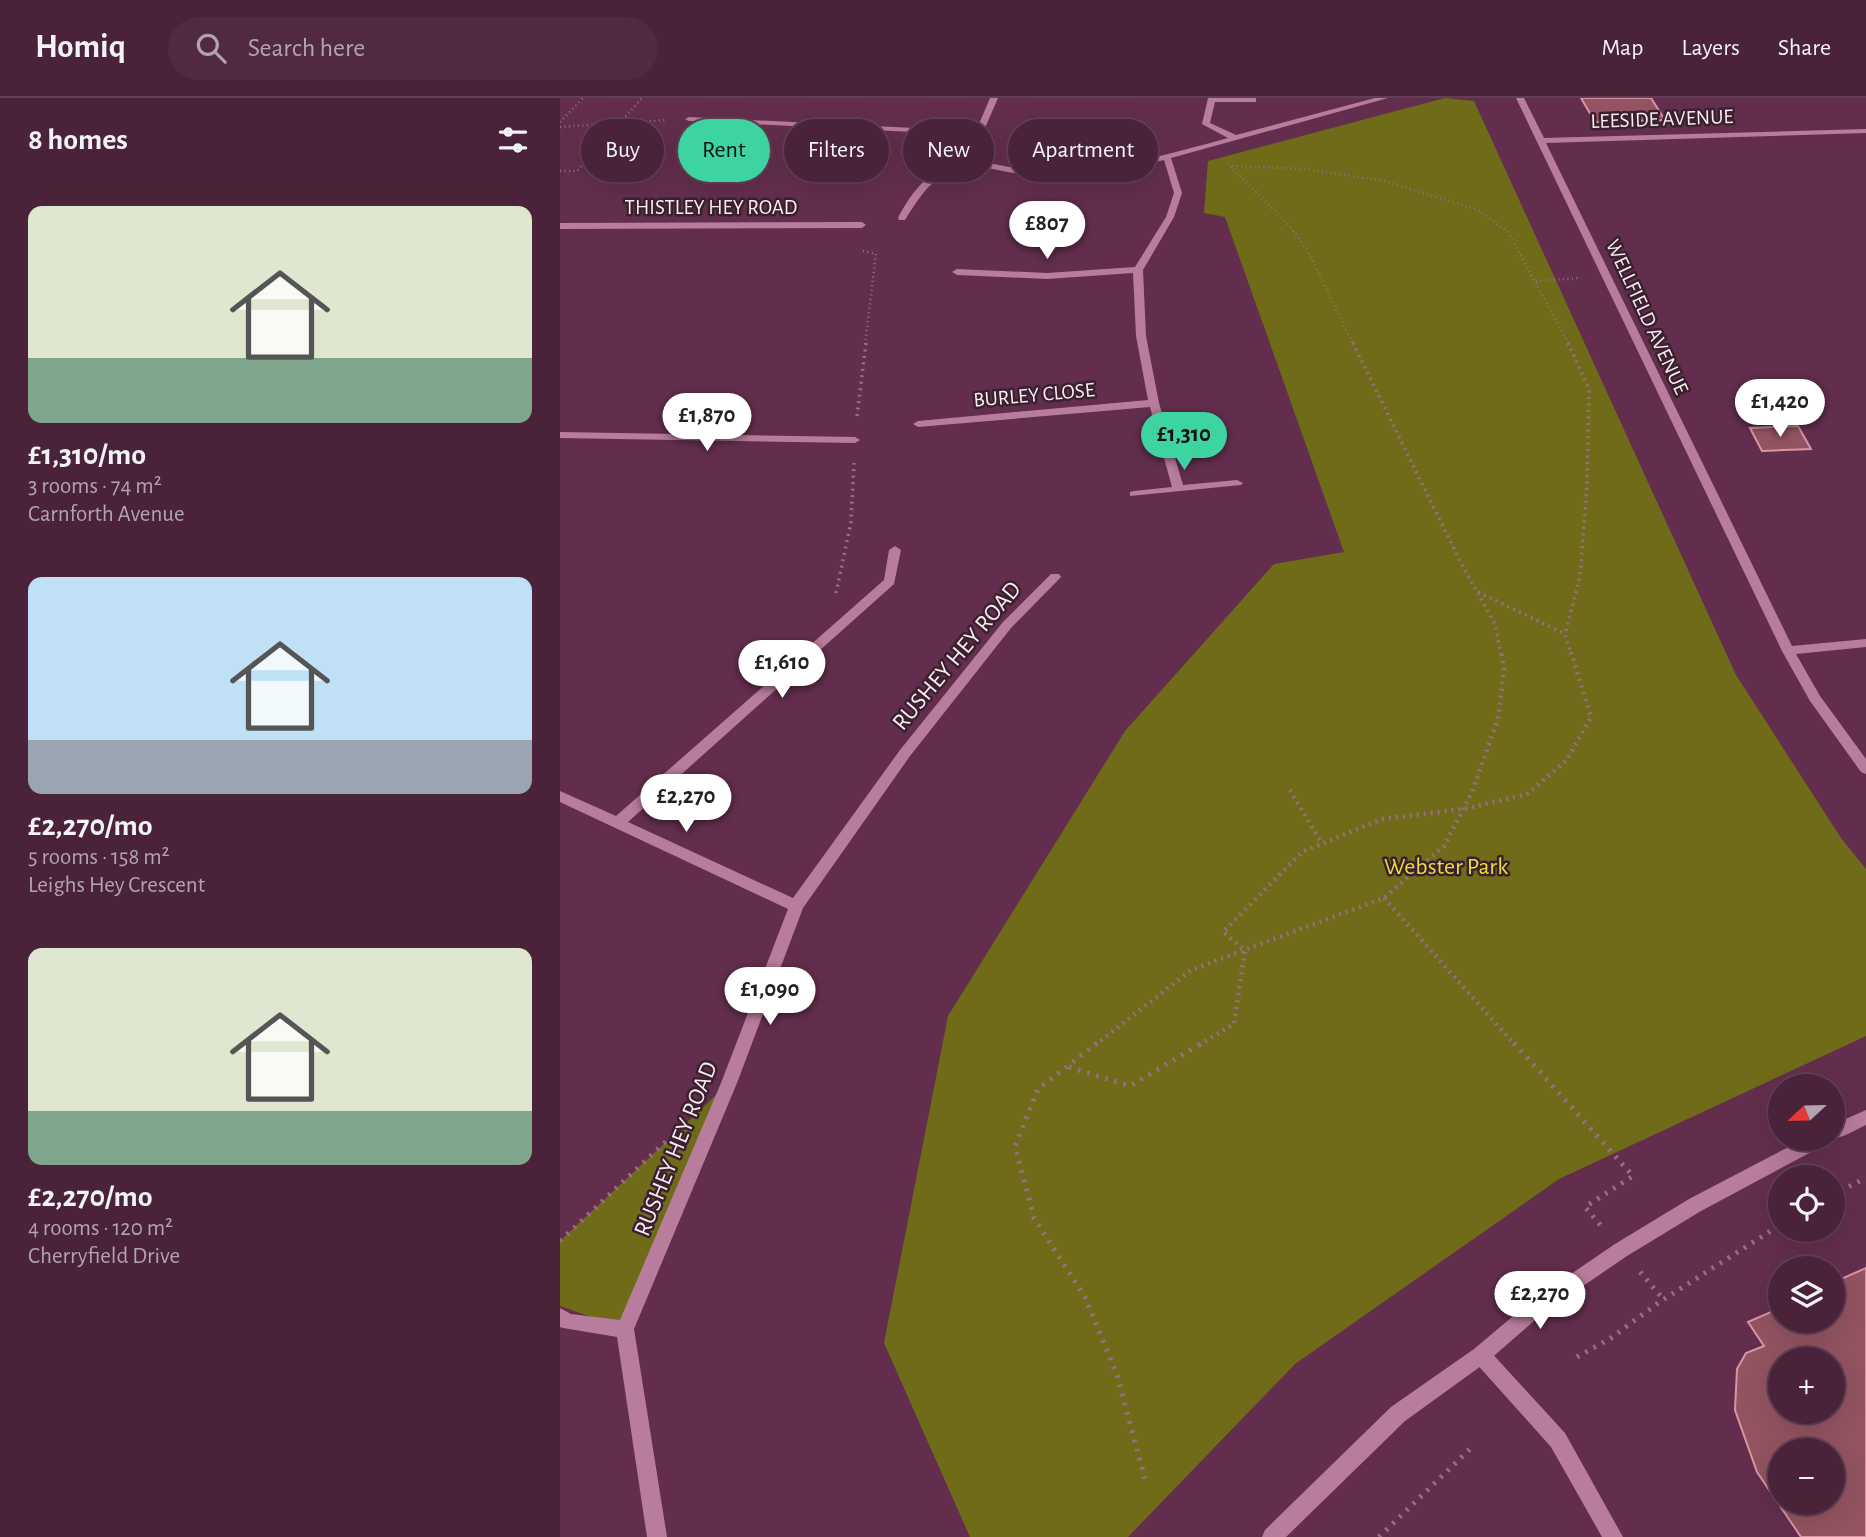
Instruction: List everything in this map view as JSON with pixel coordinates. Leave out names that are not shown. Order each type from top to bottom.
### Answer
[{"type":"street","points":[[983,119],[994,98]]},
{"type":"street","points":[[994,170],[1074,173],[1168,159],[1384,98]]},
{"type":"street","name":"WELLFIELD AVENUE","points":[[1520,98],[1788,652],[1815,698],[1866,769]]},
{"type":"street","points":[[1235,138],[1206,124],[1212,99],[1253,100]]},
{"type":"street","points":[[770,123],[903,129]]},
{"type":"street","name":"LEESIDE AVENUE","points":[[1543,141],[1866,131]]},
{"type":"street","points":[[1168,159],[1178,193],[1170,217],[1138,270],[1140,336],[1154,403],[1178,489]]},
{"type":"street","points":[[902,218],[925,182]]},
{"type":"street","name":"THISTLEY HEY ROAD","points":[[560,226],[862,225]]},
{"type":"street","points":[[957,272],[1047,276],[1138,270]]},
{"type":"street","name":"BURLEY CLOSE","points":[[918,424],[1154,403]]},
{"type":"street","points":[[560,435],[855,440]]},
{"type":"street","points":[[1134,494],[1237,483]]},
{"type":"street","points":[[620,821],[890,581],[895,550]]},
{"type":"street","name":"RUSHEY HEY ROAD","points":[[625,1329],[724,1095],[796,906],[914,743],[1007,625],[1055,577]]},
{"type":"street","points":[[1788,652],[1866,643]]},
{"type":"street","points":[[560,796],[620,821],[796,906]]},
{"type":"street","points":[[1845,1127],[1866,1117]]},
{"type":"street","points":[[1272,1537],[1398,1414],[1481,1355],[1536,1308],[1621,1250],[1695,1205],[1795,1152]]},
{"type":"street","points":[[560,1317],[569,1322],[625,1329],[657,1537]]},
{"type":"street","points":[[1481,1355],[1558,1440],[1613,1537]]},
{"type":"path","points":[[560,125],[583,98]]},
{"type":"path","points":[[623,119],[642,98]]},
{"type":"path","points":[[560,125],[581,124]]},
{"type":"path","points":[[1145,1479],[1116,1375],[1085,1297],[1034,1218],[1015,1146],[1038,1089],[1191,970],[1384,898],[1444,846],[1472,792],[1498,719],[1504,668],[1495,624],[1306,248],[1286,222],[1232,166],[1208,146]]},
{"type":"path","points":[[560,171],[577,171],[581,166]]},
{"type":"path","points":[[1232,166],[1305,169],[1385,181],[1478,210],[1508,232],[1536,281],[1589,389],[1587,485],[1580,577],[1566,634],[1591,717],[1566,761],[1527,794],[1464,808],[1381,819],[1302,852],[1223,932],[1245,950]]},
{"type":"path","points":[[1536,281],[1607,277]]},
{"type":"path","points":[[1477,592],[1566,634]]},
{"type":"path","points":[[1290,790],[1322,844]]},
{"type":"path","points":[[1384,898],[1633,1177],[1585,1207]]},
{"type":"path","points":[[1068,1067],[1130,1086],[1234,1024],[1245,950]]},
{"type":"path","points":[[560,1241],[679,1129]]},
{"type":"path","points":[[1845,1188],[1866,1178]]},
{"type":"path","points":[[1577,1357],[1768,1233]]},
{"type":"path","points":[[1379,1537],[1472,1447]]},
{"type":"green space","name":"Webster Park","points":[[1445,98],[1474,101],[1736,675],[1841,838],[1866,869],[1866,1036],[1784,1074],[1768,1074],[1768,1082],[1559,1179],[1295,1364],[1128,1537],[970,1537],[884,1343],[948,1016],[1125,731],[1274,564],[1344,552],[1225,217],[1204,213],[1208,161]]},
{"type":"green space","points":[[729,1083],[625,1329],[560,1306],[560,1241]]},
{"type":"building","points":[[1581,98],[1651,98],[1665,120],[1595,122]]},
{"type":"building","points":[[1798,426],[1811,449],[1762,451],[1750,428]]},
{"type":"building","points":[[1866,1268],[1866,1537],[1801,1537],[1786,1515],[1845,1515],[1845,1438],[1768,1438],[1768,1488],[1757,1472],[1735,1410],[1737,1369],[1746,1353],[1764,1346],[1748,1322],[1768,1313],[1768,1333],[1845,1333],[1845,1277]]}]
